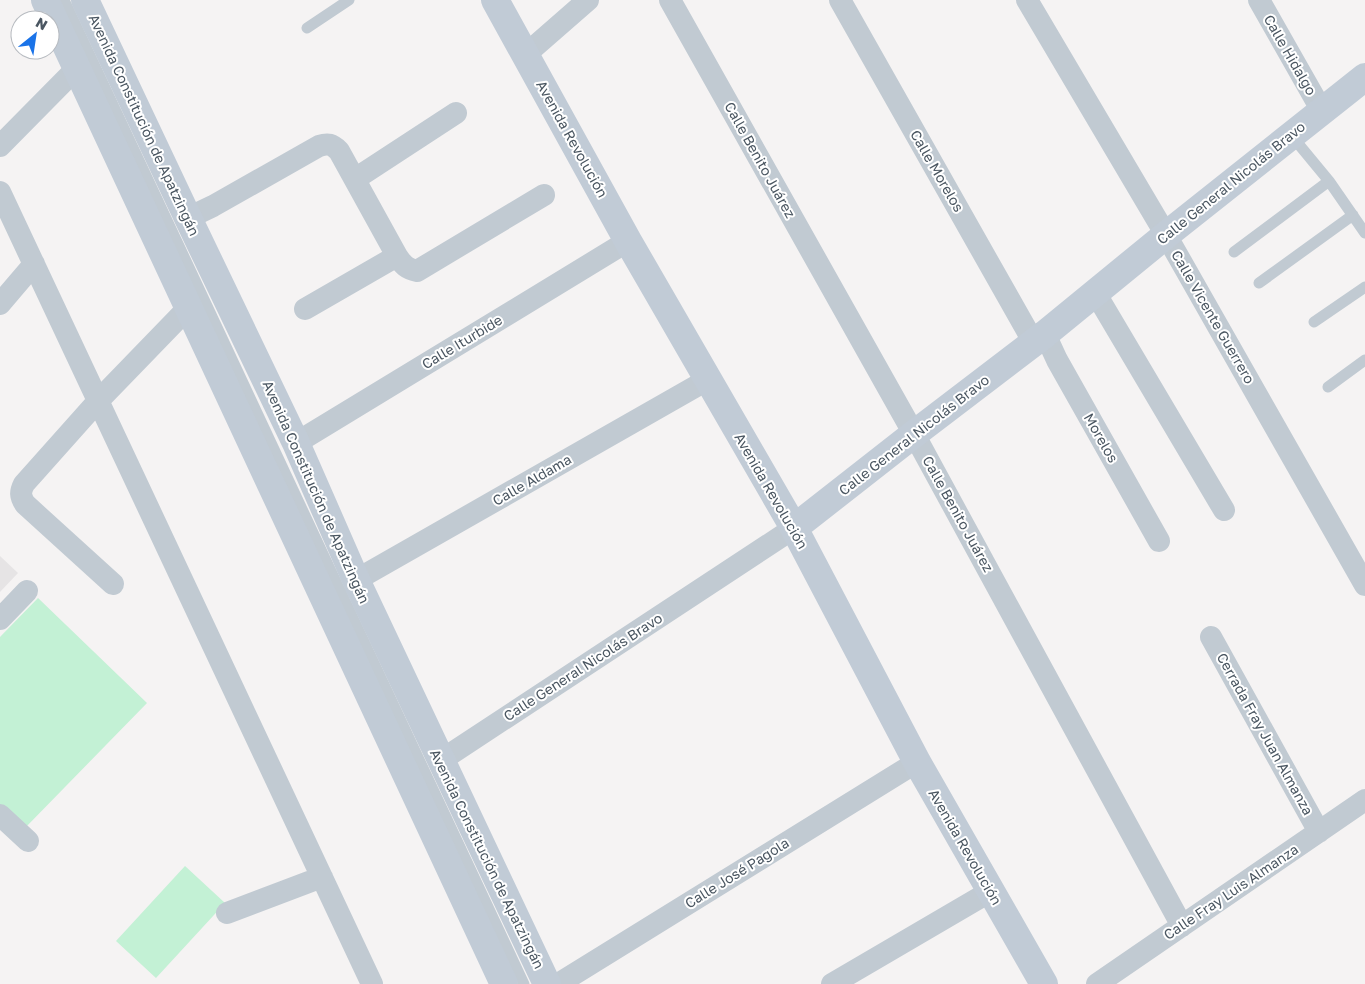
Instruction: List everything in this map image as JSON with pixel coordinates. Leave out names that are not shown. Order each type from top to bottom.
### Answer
[{"type":"street","points":[[45,0],[504,984]]},
{"type":"street","name":"Avenida Constitución de Apatzingán","points":[[85,0],[296,443],[356,580],[547,984]]},
{"type":"street","name":"Avenida Revolución","points":[[495,0],[628,241],[794,528],[917,762],[1044,984]]},
{"type":"street","points":[[525,55],[588,0]]},
{"type":"street","name":"Calle Benito Juárez","points":[[670,0],[914,434],[1182,926]]},
{"type":"street","name":"Calle Morelos","points":[[840,0],[1040,338]]},
{"type":"street","name":"Calle Vicente Guerrero","points":[[1026,0],[1166,235],[1365,585]]},
{"type":"street","name":"Calle Hidalgo","points":[[1258,0],[1322,111]]},
{"type":"street","points":[[0,146],[77,68]]},
{"type":"street","name":"Calle General Nicolás Bravo","points":[[440,761],[794,528],[1096,294],[1166,235],[1365,77]]},
{"type":"street","points":[[355,179],[456,113]]},
{"type":"street","points":[[188,218],[327,143],[339,151],[397,256],[403,264],[417,271],[544,195]]},
{"type":"street","points":[[0,192],[372,984]]},
{"type":"street","name":"Calle Iturbide","points":[[296,443],[628,241]]},
{"type":"street","points":[[305,309],[397,256]]},
{"type":"street","points":[[0,304],[34,264]]},
{"type":"street","points":[[1096,294],[1224,510]]},
{"type":"street","points":[[113,584],[25,504],[20,498],[20,490],[98,401],[189,307]]},
{"type":"street","name":"Morelos","points":[[1040,338],[1056,360],[1159,541]]},
{"type":"street","name":"Calle Aldama","points":[[356,580],[707,380]]},
{"type":"street","points":[[0,619],[27,591]]},
{"type":"street","name":"Cerrada Fray Juan Almanza","points":[[1211,637],[1318,832]]},
{"type":"street","name":"Calle José Pagola","points":[[558,984],[917,762]]},
{"type":"street","name":"Calle Fray Luis Almanza","points":[[1097,984],[1365,800]]},
{"type":"street","points":[[0,815],[28,841]]},
{"type":"street","points":[[227,914],[322,877]]},
{"type":"street","points":[[832,984],[991,891]]},
{"type":"lane","name":"Avenida Constitución de Apatzingán","points":[[64,0],[524,984]]},
{"type":"lane","points":[[307,28],[349,0]]},
{"type":"lane","points":[[1291,135],[1329,181],[1365,233]]},
{"type":"lane","points":[[1234,252],[1329,181]]},
{"type":"lane","points":[[1259,283],[1352,215]]},
{"type":"lane","points":[[1314,322],[1365,287]]},
{"type":"lane","points":[[1328,387],[1365,360]]},
{"type":"shaded area","points":[[0,556],[18,573],[0,592]]},
{"type":"green space","points":[[38,598],[147,703],[24,829],[0,805],[0,637]]},
{"type":"green space","points":[[185,866],[225,903],[156,978],[116,941]]}]
